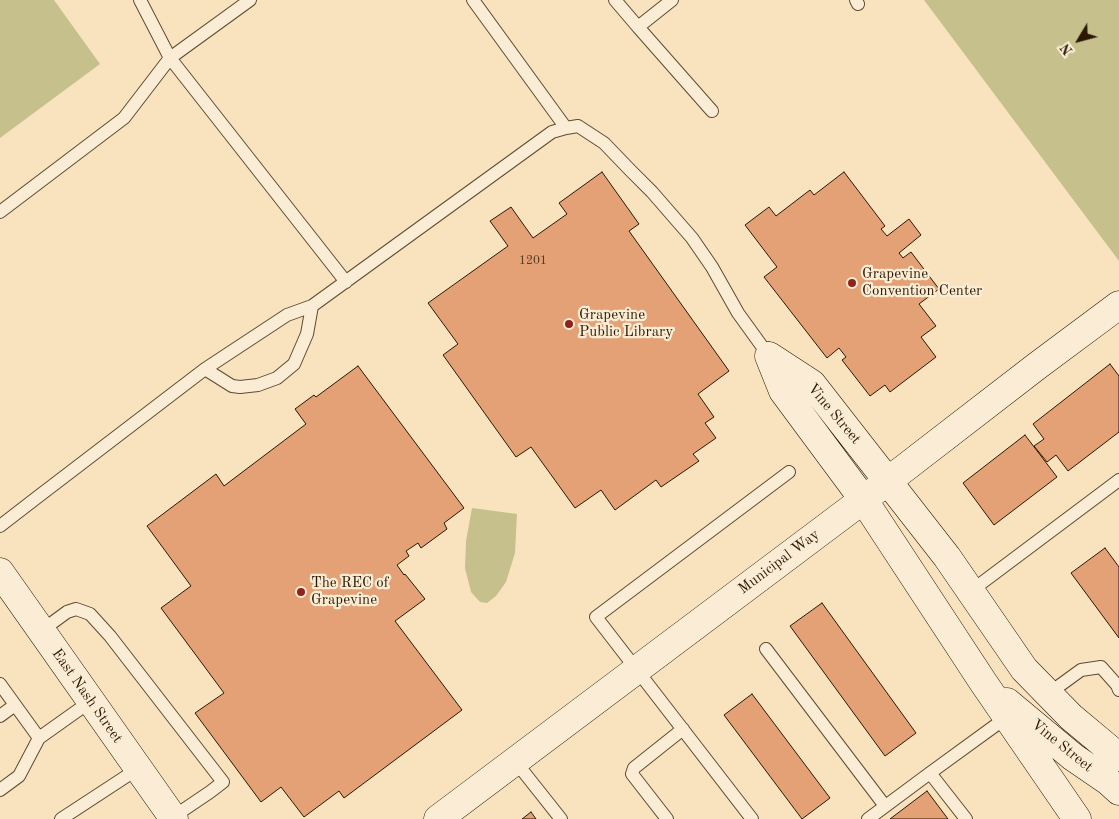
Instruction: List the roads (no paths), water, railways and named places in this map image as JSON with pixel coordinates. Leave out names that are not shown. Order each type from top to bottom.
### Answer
[{"type":"street","name":"Municipal Way","points":[[438,819],[1119,305]]},
{"type":"street","name":"Vine Street","points":[[769,356],[812,384],[947,557],[1024,668],[1071,717],[1119,757]]},
{"type":"street","name":"Vine Street","points":[[769,356],[783,391],[863,500],[983,682],[1077,819]]},
{"type":"street","name":"East Nash Street","points":[[0,572],[174,818]]},
{"type":"street","name":"Vine Street","points":[[983,682],[1073,757],[1108,781],[1119,791]]},
{"type":"lane","points":[[140,0],[170,58],[346,282]]},
{"type":"lane","points":[[0,212],[124,118],[170,58],[250,0]]},
{"type":"lane","points":[[473,0],[566,128]]},
{"type":"lane","points":[[615,0],[712,111]]},
{"type":"lane","points":[[638,27],[672,0]]},
{"type":"lane","points":[[0,526],[205,370],[287,315],[312,306],[552,132],[566,128],[578,126],[604,143],[657,197],[692,238],[712,266],[738,313],[769,356]]},
{"type":"lane","points":[[205,370],[232,386],[240,387],[258,385],[278,378],[294,364],[307,334],[312,306]]},
{"type":"lane","points":[[752,819],[596,616],[789,472]]},
{"type":"lane","points":[[970,591],[1119,480]]},
{"type":"lane","points":[[41,630],[67,612],[76,609],[90,614],[110,636],[223,782],[174,818]]},
{"type":"lane","points":[[766,649],[885,806]]},
{"type":"lane","points":[[1048,694],[1081,670],[1101,667],[1117,685],[1119,690]]},
{"type":"lane","points":[[0,684],[39,738]]},
{"type":"lane","points":[[0,790],[19,776],[39,738],[91,700]]},
{"type":"lane","points":[[0,716],[15,705]]},
{"type":"lane","points":[[868,819],[1008,717]]},
{"type":"lane","points":[[667,819],[632,774],[634,768],[683,729]]},
{"type":"lane","points":[[515,761],[560,819]]},
{"type":"lane","points":[[61,819],[138,768]]},
{"type":"lane","points":[[930,773],[966,819]]},
{"type":"place","name":"Grapevine Convention Center","points":[[852,283]]},
{"type":"place","name":"Grapevine Public Library","points":[[569,324]]},
{"type":"place","name":"The REC of Grapevine","points":[[301,592]]}]
